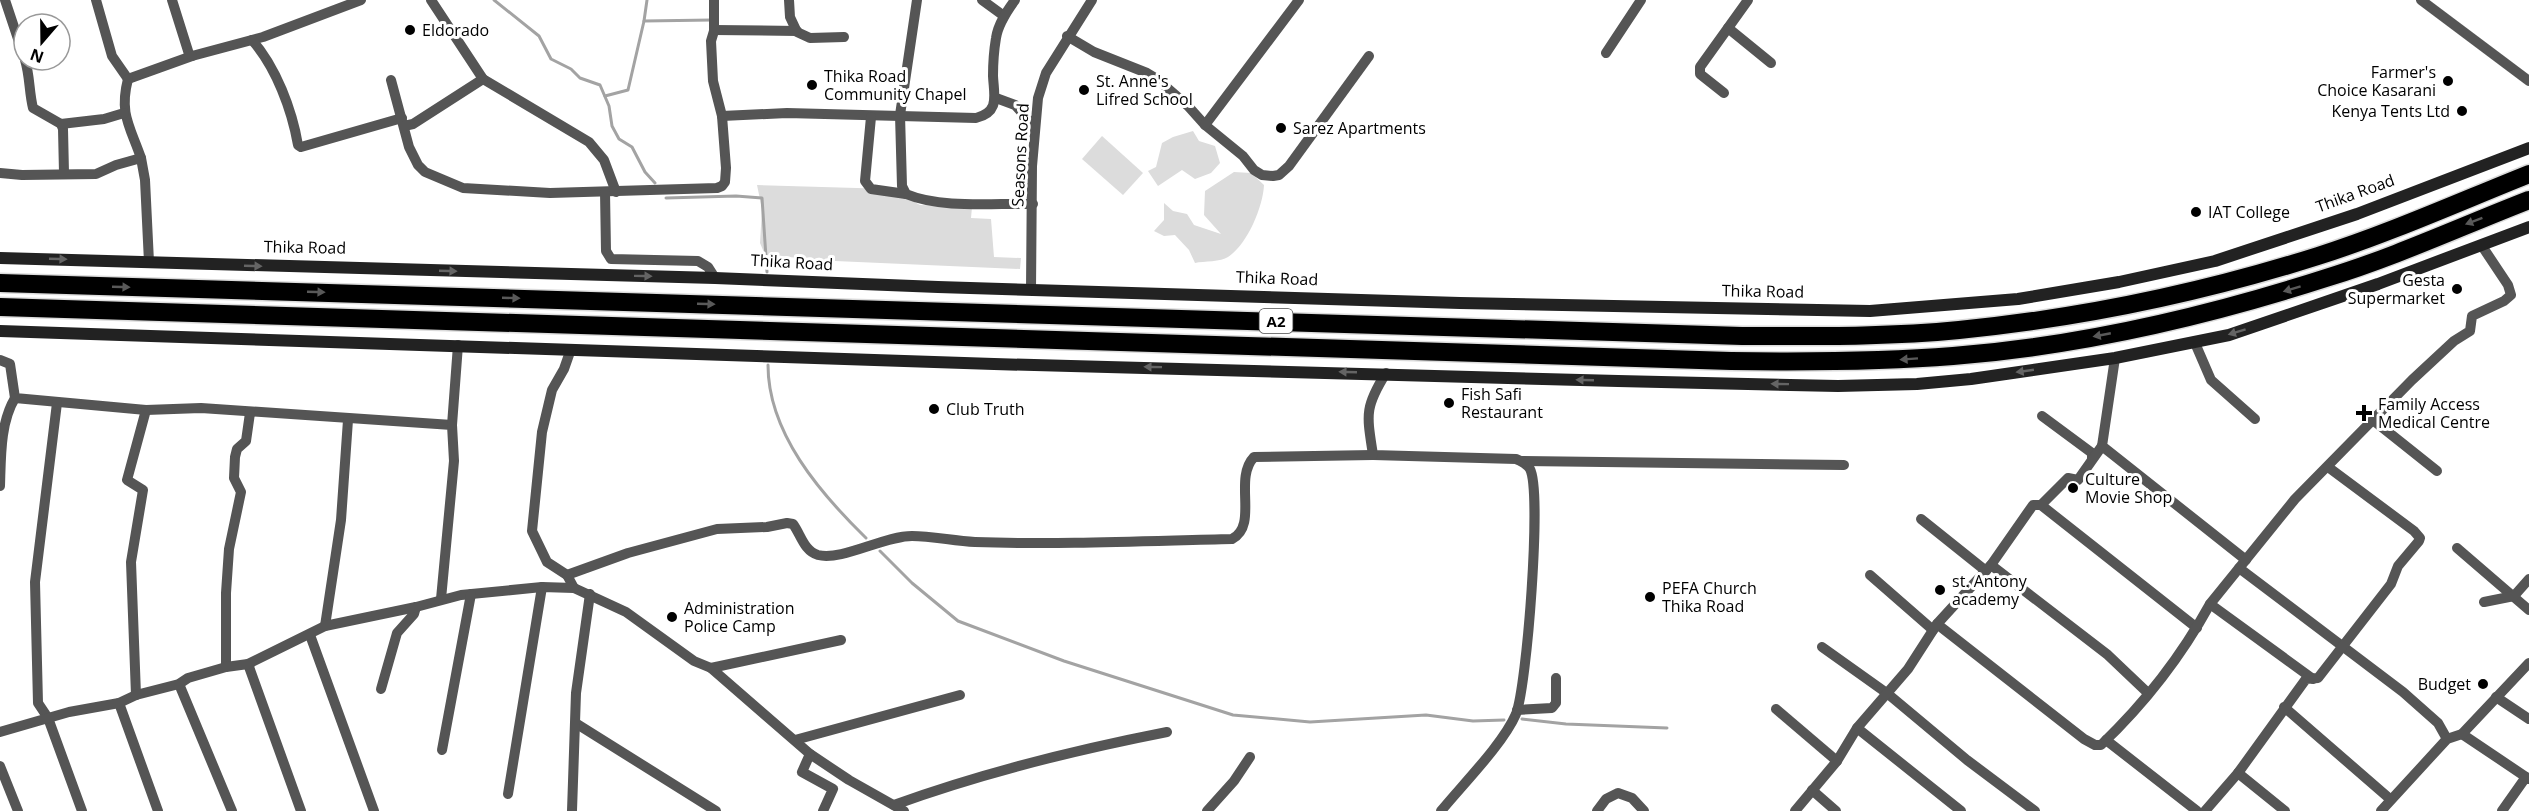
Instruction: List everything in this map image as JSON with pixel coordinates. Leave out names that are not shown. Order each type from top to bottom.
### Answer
[{"type":"highway","name":"A2","points":[[0,283],[1742,336],[1898,334],[1959,330],[2072,316],[2160,299],[2233,281],[2331,252],[2529,174]]},
{"type":"highway","name":"A2","points":[[0,308],[1731,361],[1896,360],[1978,354],[2070,341],[2158,324],[2246,303],[2361,266],[2529,200]]},
{"type":"main road","name":"Thika Road","points":[[0,258],[715,278],[1031,290],[1870,312],[2018,299],[2119,282],[2215,261],[2357,214],[2529,148]]},
{"type":"main road","points":[[0,331],[937,362],[1827,385],[1917,384],[1971,379],[2115,358],[2194,343],[2277,320],[2529,227]]},
{"type":"street","points":[[5,0],[12,22]]},
{"type":"street","points":[[96,0],[112,56],[128,79],[123,100],[124,113],[141,158],[145,180],[149,262]]},
{"type":"street","points":[[172,0],[189,54],[192,56]]},
{"type":"street","points":[[128,79],[192,56],[252,40],[361,0]]},
{"type":"street","points":[[431,0],[483,79],[589,142],[604,160],[611,192],[606,251],[611,258],[698,261],[708,267],[715,278]]},
{"type":"street","points":[[391,80],[410,147],[418,165],[425,172],[463,188],[550,193],[722,186],[725,182],[726,168],[722,116],[714,81],[711,41],[714,30],[714,0]]},
{"type":"street","points":[[789,0],[790,17],[797,31]]},
{"type":"street","points":[[906,194],[902,186],[900,115],[917,0]]},
{"type":"street","points":[[982,0],[1004,16]]},
{"type":"street","points":[[722,116],[787,113],[871,117],[900,115],[976,118],[984,116],[991,110],[996,98],[993,61],[996,36],[1004,16],[1015,0]]},
{"type":"street","name":"Seasons Road","points":[[1031,290],[1035,127],[1041,84],[1067,36],[1092,0]]},
{"type":"street","points":[[1205,125],[1299,0]]},
{"type":"street","points":[[1606,53],[1641,0]]},
{"type":"street","points":[[1724,93],[1700,74],[1699,70],[1748,0]]},
{"type":"street","points":[[2421,0],[2529,81]]},
{"type":"street","points":[[1728,28],[1771,63]]},
{"type":"street","points":[[714,30],[797,31],[810,38],[844,37]]},
{"type":"street","points":[[1067,36],[1094,52],[1147,73],[1176,94],[1205,125],[1243,156],[1254,170],[1269,176],[1279,175],[1289,166],[1369,56]]},
{"type":"street","points":[[252,40],[261,51],[272,72],[284,99],[298,145],[301,147],[403,122],[413,124],[483,79]]},
{"type":"street","points":[[29,72],[29,89],[33,108],[61,124],[104,119],[124,113]]},
{"type":"street","points":[[996,98],[1015,105],[1035,127]]},
{"type":"street","points":[[871,117],[865,181],[871,189],[906,194],[935,202],[1033,204]]},
{"type":"street","points":[[61,124],[64,173]]},
{"type":"street","points":[[0,173],[96,174],[141,158]]},
{"type":"street","points":[[1870,575],[1935,627],[2084,738],[2095,745],[2101,745],[2148,693],[2197,628],[2210,604],[2295,499],[2454,341],[2470,331],[2472,316],[2504,301],[2511,295],[2508,285],[2482,246]]},
{"type":"street","points":[[2194,343],[2211,380],[2255,419]]},
{"type":"street","points":[[441,599],[454,461],[452,425],[458,345]]},
{"type":"street","points":[[572,349],[552,390],[542,432],[532,531],[547,562],[567,575],[574,588]]},
{"type":"street","points":[[2041,505],[2068,478],[2078,480],[2102,446],[2115,358]]},
{"type":"street","points":[[0,360],[10,364],[15,398],[9,408],[2,446],[0,486]]},
{"type":"street","points":[[1373,455],[1368,407],[1371,396],[1386,373]]},
{"type":"street","points":[[15,398],[146,410],[201,408],[250,413],[285,413],[348,420],[452,425]]},
{"type":"street","points":[[57,403],[35,582],[38,703],[48,718],[81,811]]},
{"type":"street","points":[[136,695],[131,562],[143,490],[128,480],[146,410]]},
{"type":"street","points":[[226,667],[226,593],[229,549],[241,492],[234,478],[237,449],[246,441],[250,413]]},
{"type":"street","points":[[2042,416],[2091,453],[2092,459]]},
{"type":"street","points":[[325,626],[341,520],[348,420]]},
{"type":"street","points":[[2373,420],[2437,471]]},
{"type":"street","points":[[2102,446],[2242,564],[2403,693],[2438,723],[2447,739]]},
{"type":"street","points":[[567,575],[628,553],[717,529],[766,527],[787,523],[793,524],[810,552],[821,556],[881,543],[892,537],[914,536],[977,542],[1232,539],[1239,533],[1244,522],[1245,474],[1254,457],[1463,456],[1521,461],[1844,465]]},
{"type":"street","points":[[1441,811],[1509,728],[1517,710],[1527,649],[1534,546],[1532,475],[1530,468],[1521,461]]},
{"type":"street","points":[[2205,811],[2238,773],[2306,679],[2318,678],[2391,584],[2398,567],[2420,538],[2414,531],[2328,467]]},
{"type":"street","points":[[1795,811],[1837,761],[1857,728],[1888,694],[1935,627],[1988,568],[2033,505],[2041,505],[2197,628]]},
{"type":"street","points":[[1921,519],[2108,655],[2148,693]]},
{"type":"street","points":[[2457,548],[2529,610]]},
{"type":"street","points":[[2484,603],[2514,596],[2529,579]]},
{"type":"street","points":[[0,732],[48,718],[119,703],[136,695],[180,684],[188,678],[226,667],[248,664],[325,626],[416,607],[441,599],[542,587],[574,588],[626,612],[694,661],[711,668],[810,754],[849,780],[899,808],[928,793],[1083,750],[1167,732]]},
{"type":"street","points":[[508,794],[542,587]]},
{"type":"street","points":[[442,750],[471,594]]},
{"type":"street","points":[[575,809],[576,693],[590,594]]},
{"type":"street","points":[[2210,604],[2313,679]]},
{"type":"street","points":[[381,689],[397,633],[414,614],[416,607]]},
{"type":"street","points":[[310,635],[374,811]]},
{"type":"street","points":[[711,668],[841,640]]},
{"type":"street","points":[[1822,647],[1888,694],[1967,760],[2032,810]]},
{"type":"street","points":[[2380,811],[2447,739],[2463,734],[2529,663]]},
{"type":"street","points":[[248,664],[301,811]]},
{"type":"street","points":[[1517,710],[1552,708],[1556,703],[1556,678]]},
{"type":"street","points":[[180,684],[232,811]]},
{"type":"street","points":[[795,740],[960,695]]},
{"type":"street","points":[[2496,697],[2529,719]]},
{"type":"street","points":[[119,703],[158,811]]},
{"type":"street","points":[[2284,707],[2390,799]]},
{"type":"street","points":[[1776,710],[1837,761]]},
{"type":"street","points":[[577,724],[716,811]]},
{"type":"street","points":[[1857,728],[1961,811]]},
{"type":"street","points":[[2463,734],[2528,778],[2502,811]]},
{"type":"street","points":[[2106,740],[2198,811]]},
{"type":"street","points":[[810,754],[802,772],[833,789],[824,811]]},
{"type":"street","points":[[1207,811],[1234,781],[1250,757]]},
{"type":"street","points":[[0,766],[18,811]]},
{"type":"street","points":[[2238,773],[2285,811]]},
{"type":"street","points":[[1812,790],[1836,811]]},
{"type":"street","points":[[1597,811],[1606,799],[1618,793],[1632,798],[1644,811]]},
{"type":"shaded area","points":[[1193,131],[1199,141],[1215,146],[1220,163],[1211,173],[1195,179],[1182,170],[1158,186],[1148,171],[1156,167],[1162,143]]},
{"type":"shaded area","points":[[1102,136],[1143,173],[1123,195],[1082,159]]},
{"type":"shaded area","points":[[1234,172],[1251,173],[1264,185],[1261,204],[1253,225],[1242,244],[1228,257],[1217,261],[1195,263],[1189,250],[1175,235],[1164,236],[1154,231],[1164,220],[1164,203],[1173,211],[1187,214],[1194,225],[1221,234],[1204,215],[1205,191]]},
{"type":"shaded area","points":[[757,185],[891,189],[920,205],[972,207],[971,218],[991,219],[994,257],[1021,258],[1020,269],[835,261],[765,255],[760,243],[762,209]]},
{"type":"waterway","points":[[494,0],[539,36],[551,59],[571,69],[580,78],[600,85],[609,106],[612,126],[619,139],[632,147],[645,172],[655,183]]},
{"type":"waterway","points":[[644,21],[647,0]]},
{"type":"waterway","points":[[605,96],[628,90],[644,21],[712,20]]},
{"type":"waterway","points":[[666,198],[736,196],[762,198],[767,272]]},
{"type":"waterway","points":[[768,365],[770,390],[787,438],[831,502],[866,538]]},
{"type":"waterway","points":[[880,551],[912,583],[958,621],[1064,661],[1233,715],[1310,722],[1426,715],[1473,721],[1504,720]]},
{"type":"waterway","points":[[1522,719],[1566,724],[1667,728]]},
{"type":"place","name":"Eldorado","points":[[410,30]]},
{"type":"place","name":"Farmer's Choice Kasarani","points":[[2448,81]]},
{"type":"place","name":"Thika Road Community Chapel","points":[[812,85]]},
{"type":"place","name":"St. Anne's Lifred School","points":[[1084,90]]},
{"type":"place","name":"Kenya Tents Ltd","points":[[2462,111]]},
{"type":"place","name":"Sarez Apartments","points":[[1281,128]]},
{"type":"place","name":"IAT College","points":[[2196,212]]},
{"type":"place","name":"Gesta Supermarket","points":[[2457,289]]},
{"type":"place","name":"Fish Safi Restaurant","points":[[1449,403]]},
{"type":"place","name":"Club Truth","points":[[934,409]]},
{"type":"place","name":"Family Access Medical Centre","points":[[2364,413]]},
{"type":"place","name":"Culture Movie Shop","points":[[2073,488]]},
{"type":"place","name":"st. Antony academy","points":[[1940,590]]},
{"type":"place","name":"PEFA Church Thika Road","points":[[1650,597]]},
{"type":"place","name":"Administration Police Camp","points":[[672,617]]},
{"type":"place","name":"Budget","points":[[2483,684]]}]
